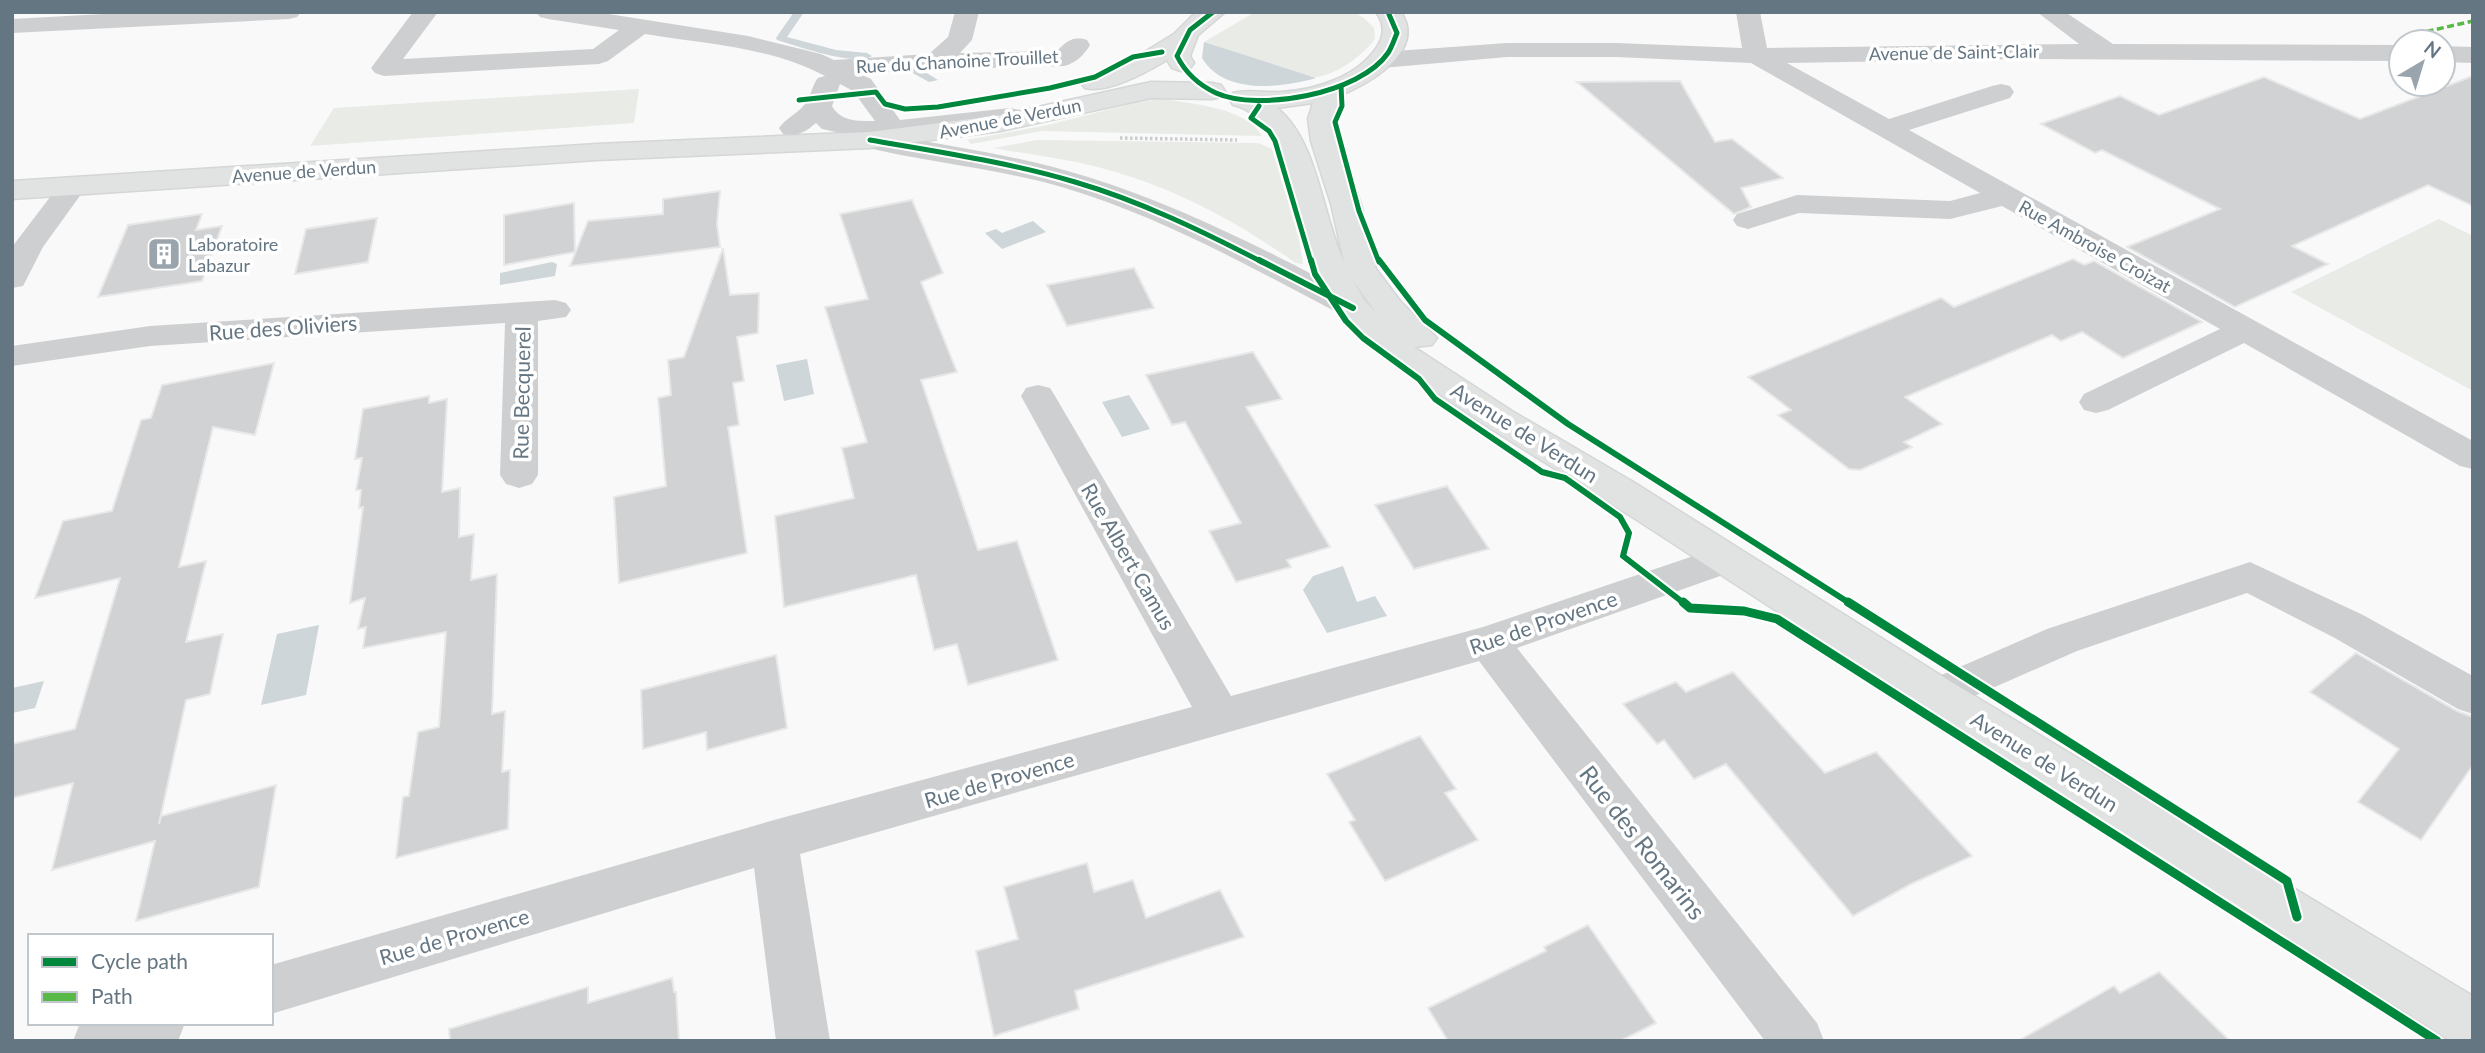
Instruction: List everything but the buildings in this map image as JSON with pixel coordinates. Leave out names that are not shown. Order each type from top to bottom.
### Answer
[{"type":"main road","name":"Avenue de Verdun","points":[[826,115],[878,130],[1072,90],[1139,66],[1181,40],[1197,21],[1213,12]]},
{"type":"main road","points":[[1181,40],[1177,56],[1188,75],[1212,91],[1251,100],[1284,101],[1325,93],[1359,76],[1382,60],[1395,38],[1392,16]]},
{"type":"main road","name":"Avenue de Verdun","points":[[12,190],[597,152],[878,130],[955,130],[1152,90],[1212,91]]},
{"type":"main road","name":"Avenue de Verdun","points":[[1325,93],[1326,105],[1321,119],[1325,141],[1346,204],[1361,270],[1390,309],[1413,333],[1622,492]]},
{"type":"main road","name":"Avenue de Verdun","points":[[1251,100],[1279,123],[1290,142],[1320,244],[1341,290],[1353,308],[1392,347],[1499,419],[1622,492],[1723,560],[1938,695],[2473,1025]]},
{"type":"main road","name":"Avenue de Verdun","points":[[597,152],[793,128]]},
{"type":"street","points":[[12,26],[289,12]]},
{"type":"street","points":[[426,12],[384,68],[599,56],[640,27]]},
{"type":"street","name":"Rue du Chanoine Trouillet","points":[[548,12],[589,15],[640,27],[783,51],[832,68],[862,85],[878,130]]},
{"type":"street","points":[[936,61],[960,40],[967,12]]},
{"type":"street","points":[[1748,12],[1756,56]]},
{"type":"street","points":[[2049,12],[2105,50]]},
{"type":"street","name":"Avenue de Saint-Clair","points":[[1392,16],[1470,45],[1507,50]]},
{"type":"street","name":"Avenue de Saint-Clair","points":[[1382,60],[1507,50],[1616,50],[1756,56],[2105,50],[2387,53]]},
{"type":"street","name":"Rue du Chanoine Trouillet","points":[[832,68],[1081,51]]},
{"type":"street","name":"Rue Ambroise Croizat","points":[[1756,56],[2473,457]]},
{"type":"street","points":[[826,115],[832,68]]},
{"type":"street","points":[[1885,129],[2001,92]]},
{"type":"street","points":[[793,128],[826,115],[871,129],[1058,111]]},
{"type":"street","points":[[878,130],[1119,197],[1185,224],[1353,308]]},
{"type":"street","points":[[12,279],[28,246],[73,186]]},
{"type":"street","points":[[1748,220],[1797,204],[1950,210],[2005,196]]},
{"type":"street","name":"Rue des Oliviers","points":[[12,356],[150,336],[539,310]]},
{"type":"street","name":"Rue Becquerel","points":[[519,475],[539,310]]},
{"type":"street","points":[[2096,402],[2245,330]]},
{"type":"street","name":"Rue Albert Camus","points":[[1038,396],[1220,717]]},
{"type":"street","name":"Rue de Provence","points":[[273,989],[774,841],[1488,642],[1723,560]]},
{"type":"street","points":[[1938,695],[2062,640],[2250,577],[2348,626],[2473,697]]},
{"type":"street","name":"Rue des Romarins","points":[[1488,642],[1798,1041]]},
{"type":"street","points":[[774,841],[803,1041]]},
{"type":"street","points":[[99,1041],[152,1025]]},
{"type":"path","points":[[1116,138],[1290,142]]},
{"type":"shaded area","points":[[1255,12],[1353,12],[1374,28],[1375,39],[1349,63],[1317,77],[1204,42]]},
{"type":"shaded area","points":[[1204,42],[1316,78],[1270,86],[1239,83],[1212,70],[1202,58]]},
{"type":"shaded area","points":[[639,89],[634,123],[310,146],[334,108]]},
{"type":"shaded area","points":[[1161,99],[1217,108],[1231,113],[1255,127],[1262,136],[1042,131],[971,144],[967,140],[1048,125],[1138,102]]},
{"type":"shaded area","points":[[1037,140],[1258,143],[1272,149],[1299,239],[1303,264],[1296,263],[1204,207],[1157,186],[1091,166],[994,148]]},
{"type":"shaded area","points":[[2439,219],[2473,236],[2473,391],[2291,292]]},
{"type":"shaded area","points":[[1033,221],[1046,232],[1002,249],[985,233],[996,229],[1002,233]]},
{"type":"shaded area","points":[[552,262],[557,264],[555,276],[500,285],[500,273]]},
{"type":"shaded area","points":[[807,359],[814,394],[784,401],[776,365]]},
{"type":"shaded area","points":[[1129,395],[1150,429],[1122,437],[1102,402]]},
{"type":"shaded area","points":[[1343,566],[1357,602],[1375,596],[1387,616],[1327,633],[1303,590],[1313,576]]},
{"type":"shaded area","points":[[319,625],[306,695],[261,705],[277,634]]},
{"type":"shaded area","points":[[44,681],[35,708],[12,713],[12,688]]},
{"type":"waterway","points":[[799,12],[781,38],[836,53],[867,56]]},
{"type":"waterway","points":[[913,69],[933,80]]},
{"type":"marked path","points":[[2442,28],[2473,21]]},
{"type":"cycle path","points":[[1213,12],[1190,30],[1182,41],[1177,56],[1188,74],[1216,93],[1252,101],[1291,99],[1330,89],[1363,74],[1387,54],[1397,33],[1388,12]]},
{"type":"cycle path","points":[[799,100],[876,92],[885,104],[905,109],[938,107],[1050,88],[1095,77],[1133,57],[1162,52]]},
{"type":"cycle path","points":[[1341,86],[1342,106],[1335,122],[1359,211],[1379,261],[1425,320],[1568,424],[2287,881],[2297,917]]},
{"type":"cycle path","points":[[1259,106],[1251,118],[1269,131],[1275,141],[1315,274],[1346,321],[1363,338],[1419,379],[1435,399],[1542,472],[1565,478],[1620,517],[1629,533],[1623,556],[1690,608],[1744,611],[1777,619],[2437,1041]]},
{"type":"cycle path","points":[[870,140],[1027,169],[1114,195],[1218,240],[1353,308]]},
{"type":"place","name":"Laboratoire Labazur","points":[[164,254]]}]
